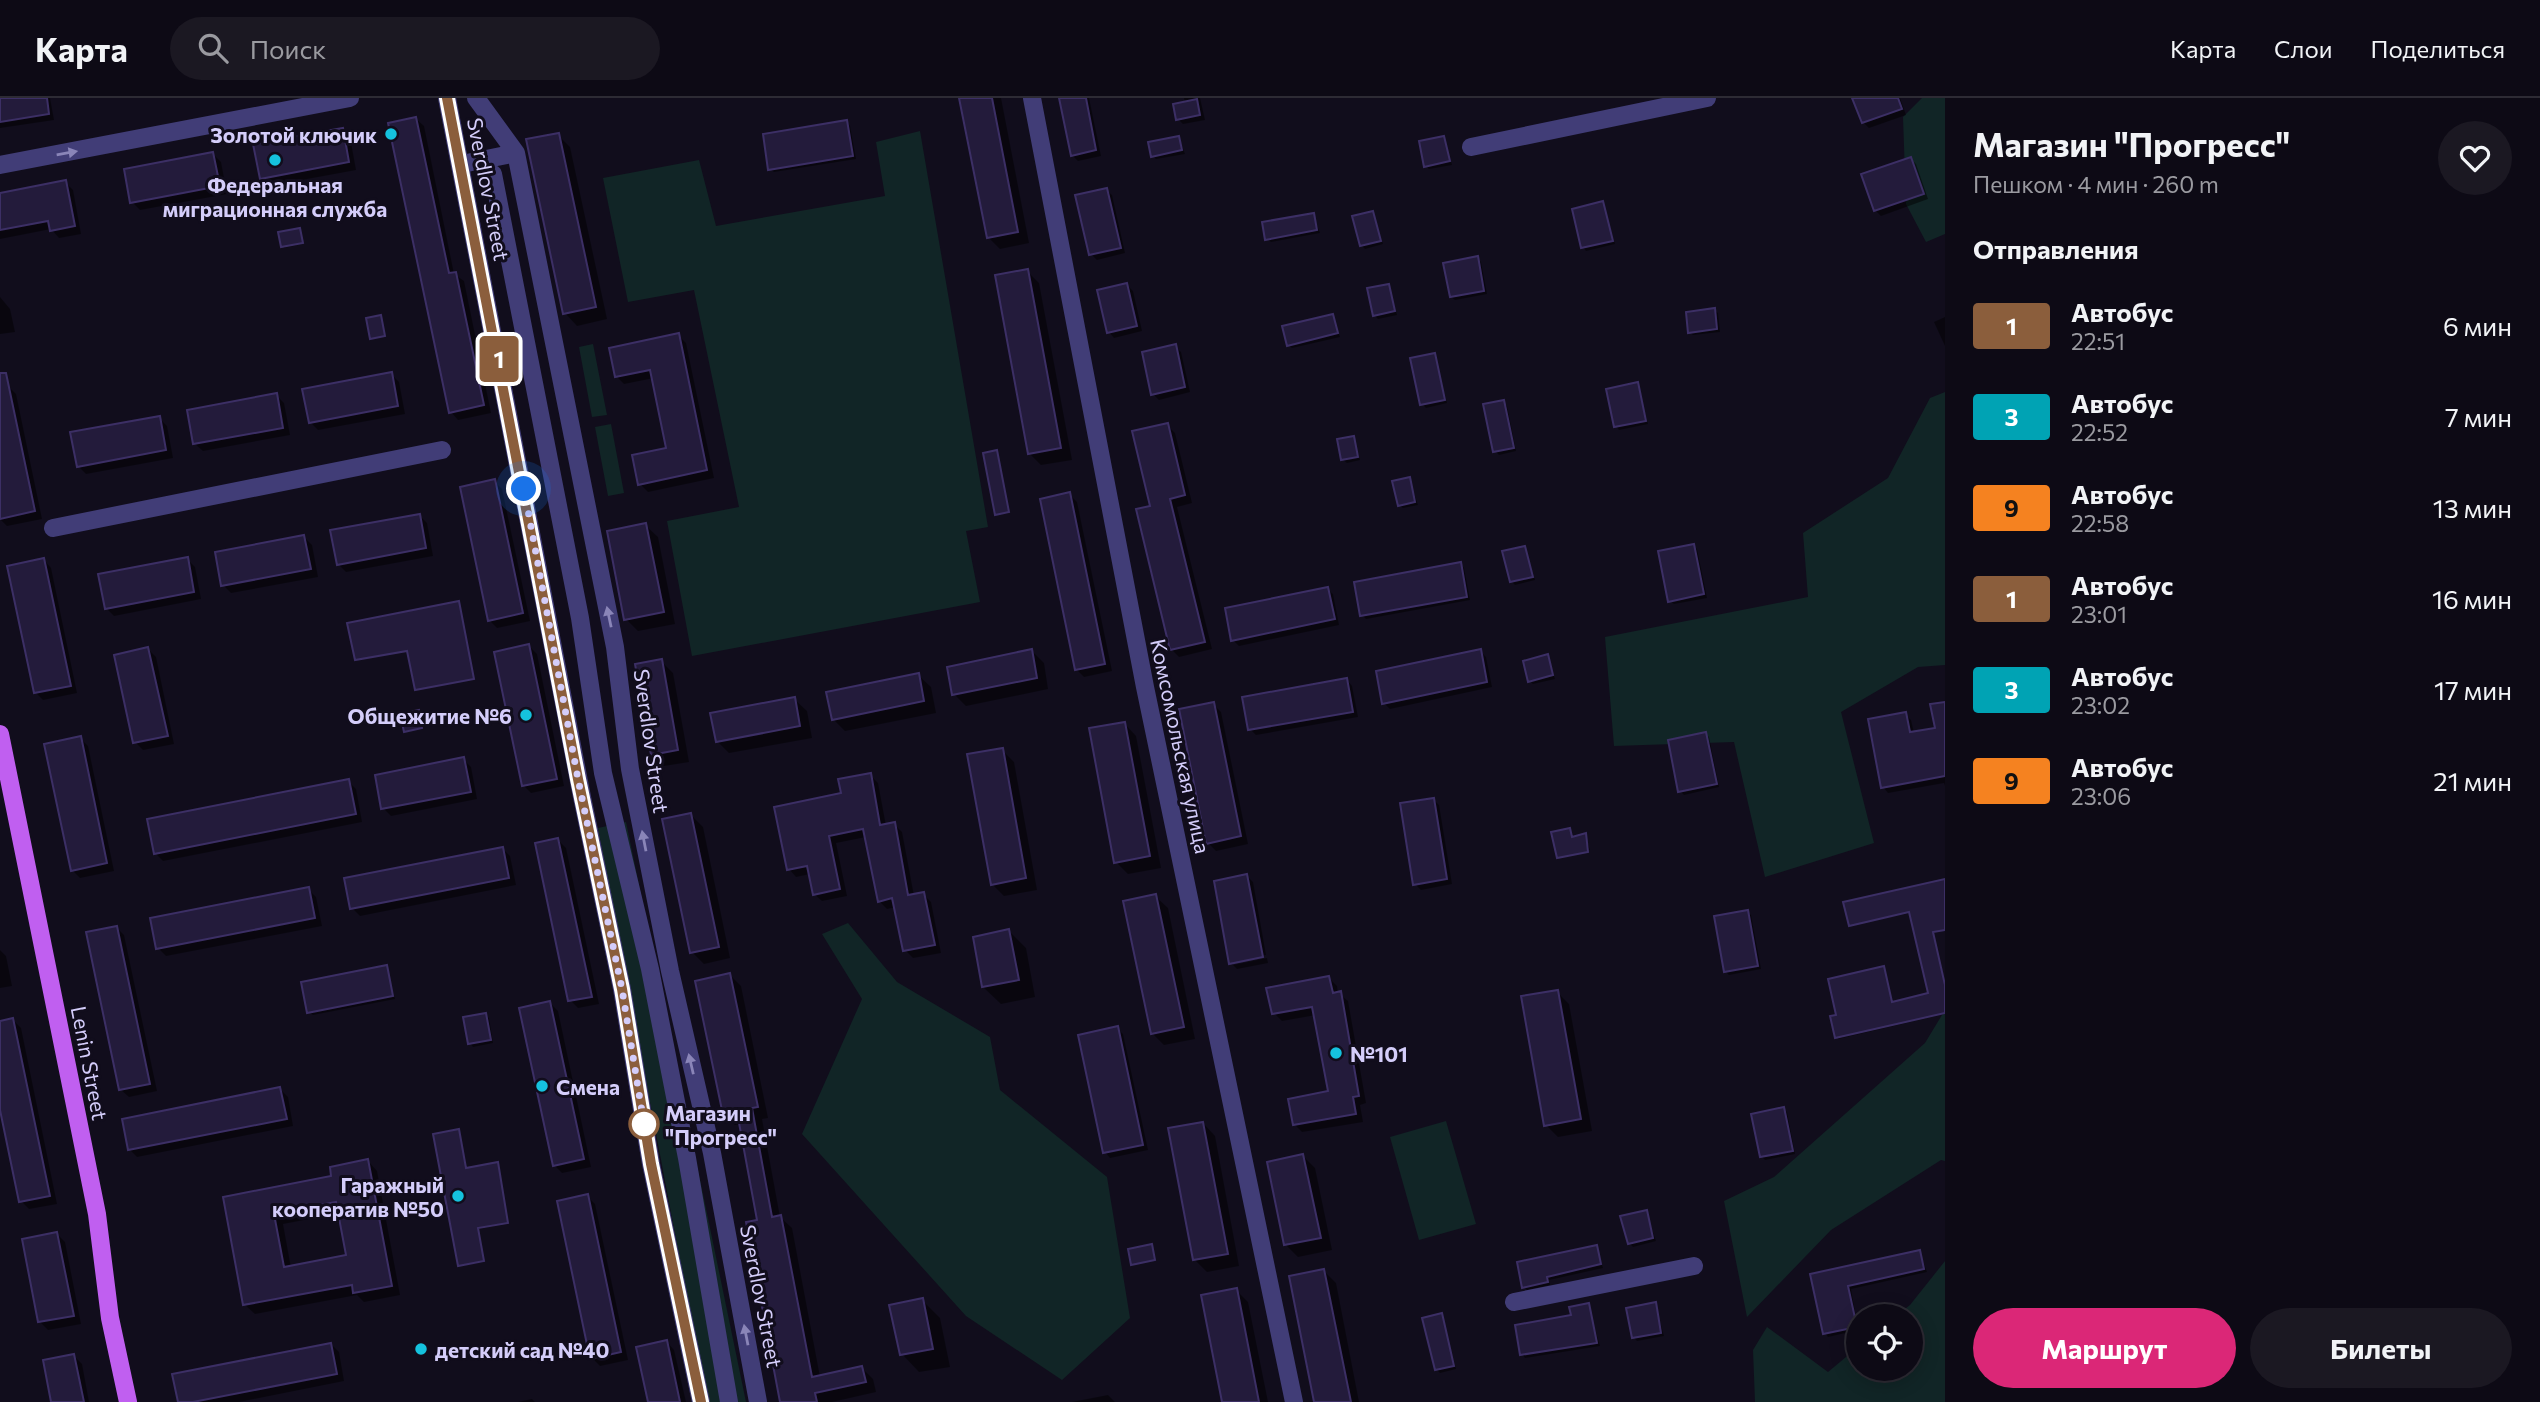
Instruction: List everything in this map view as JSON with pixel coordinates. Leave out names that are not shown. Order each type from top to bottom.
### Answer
[{"type":"main road","name":"Lenin Street","points":[[0,734],[97,1214],[110,1318],[128,1402]]},
{"type":"street","points":[[0,165],[350,98]]},
{"type":"street","name":"Sverdlov Street","points":[[447,98],[462,164],[578,779],[622,989],[651,1164],[701,1402]]},
{"type":"street","name":"Sverdlov Street","points":[[476,98],[516,153],[615,647],[634,787],[670,971],[712,1153],[758,1402]]},
{"type":"street","name":"Комсомольская улица","points":[[1032,98],[1145,687],[1294,1402]]},
{"type":"street","points":[[1471,147],[1707,98]]},
{"type":"street","points":[[462,164],[516,153]]},
{"type":"street","points":[[493,174],[580,618],[607,792],[655,996],[729,1402]]},
{"type":"street","points":[[54,528],[442,450]]},
{"type":"street","points":[[1514,1302],[1693,1266]]},
{"type":"green space","points":[[1922,98],[1945,98],[1945,234],[1926,242],[1906,204],[1903,117]]},
{"type":"green space","points":[[920,131],[988,527],[966,531],[980,602],[692,656],[667,521],[739,507],[694,290],[628,302],[603,178],[699,160],[716,226],[885,196],[876,142]]},
{"type":"green space","points":[[593,344],[607,415],[592,417],[579,347]]},
{"type":"green space","points":[[1945,392],[1945,665],[1918,667],[1841,712],[1874,843],[1765,877],[1734,742],[1614,746],[1605,637],[1808,597],[1803,533],[1888,478],[1930,398]]},
{"type":"green space","points":[[611,424],[624,493],[608,496],[595,427]]},
{"type":"green space","points":[[626,822],[746,1402],[707,1402],[598,828]]},
{"type":"green space","points":[[848,923],[897,982],[990,1037],[1000,1090],[1107,1177],[1130,1318],[1062,1380],[966,1316],[802,1134],[862,999],[822,934]]},
{"type":"green space","points":[[1945,1010],[1945,1161],[1941,1160],[1831,1230],[1747,1317],[1724,1201],[1774,1177],[1925,1043]]},
{"type":"green space","points":[[1446,1121],[1476,1224],[1419,1240],[1390,1137]]},
{"type":"green space","points":[[1945,1261],[1945,1402],[1755,1402],[1753,1350],[1767,1327],[1828,1372],[1846,1357],[1846,1381],[1923,1381],[1923,1304],[1911,1304]]},
{"type":"building","points":[[0,98],[47,98],[49,114],[0,122]]},
{"type":"building","points":[[959,98],[992,98],[1018,232],[987,238]]},
{"type":"building","points":[[1059,98],[1086,98],[1096,150],[1071,156]]},
{"type":"building","points":[[1852,98],[1898,98],[1902,109],[1862,123]]},
{"type":"building","points":[[1197,99],[1200,115],[1176,120],[1173,104]]},
{"type":"building","points":[[416,117],[449,273],[456,272],[484,405],[449,413],[388,123]]},
{"type":"building","points":[[847,120],[853,156],[768,170],[763,134]]},
{"type":"building","points":[[343,128],[349,162],[260,179],[253,144]]},
{"type":"building","points":[[559,133],[596,307],[563,314],[526,139]]},
{"type":"building","points":[[1179,136],[1182,150],[1151,157],[1148,142]]},
{"type":"building","points":[[1444,136],[1450,161],[1424,167],[1419,141]]},
{"type":"building","points":[[213,152],[220,186],[130,203],[124,169]]},
{"type":"building","points":[[1911,157],[1924,194],[1874,211],[1861,174]]},
{"type":"building","points":[[66,180],[75,226],[50,231],[48,221],[0,230],[0,193]]},
{"type":"building","points":[[1107,188],[1121,248],[1089,255],[1075,195]]},
{"type":"building","points":[[1603,201],[1613,241],[1581,248],[1572,209]]},
{"type":"building","points":[[1373,211],[1381,241],[1360,246],[1352,216]]},
{"type":"building","points":[[1314,213],[1317,230],[1265,240],[1262,222]]},
{"type":"building","points":[[300,228],[303,243],[281,247],[278,232]]},
{"type":"building","points":[[1478,256],[1484,291],[1450,297],[1443,263]]},
{"type":"building","points":[[1028,269],[1061,448],[1028,454],[995,275]]},
{"type":"building","points":[[1127,283],[1137,326],[1107,333],[1097,290]]},
{"type":"building","points":[[1389,284],[1395,311],[1373,316],[1367,288]]},
{"type":"building","points":[[1715,308],[1717,329],[1688,333],[1686,312]]},
{"type":"building","points":[[1333,314],[1338,333],[1287,346],[1282,326]]},
{"type":"building","points":[[381,315],[385,336],[370,339],[366,318]]},
{"type":"building","points":[[679,333],[707,470],[638,485],[632,455],[666,448],[650,370],[615,377],[609,348]]},
{"type":"building","points":[[1176,344],[1185,387],[1151,395],[1142,352]]},
{"type":"building","points":[[1435,353],[1445,400],[1420,405],[1410,358]]},
{"type":"building","points":[[392,372],[398,406],[309,423],[302,389]]},
{"type":"building","points":[[0,373],[6,373],[35,511],[0,519]]},
{"type":"building","points":[[1638,382],[1646,421],[1614,427],[1606,389]]},
{"type":"building","points":[[277,393],[283,428],[193,444],[187,410]]},
{"type":"building","points":[[1504,400],[1514,448],[1493,452],[1483,404]]},
{"type":"building","points":[[160,416],[166,450],[77,467],[70,432]]},
{"type":"building","points":[[1168,423],[1185,495],[1170,499],[1205,642],[1170,650],[1136,509],[1150,506],[1132,431]]},
{"type":"building","points":[[1354,436],[1358,457],[1341,460],[1337,439]]},
{"type":"building","points":[[997,450],[1009,512],[995,515],[983,453]]},
{"type":"building","points":[[1410,477],[1415,502],[1398,506],[1392,481]]},
{"type":"building","points":[[495,479],[523,613],[488,621],[460,487]]},
{"type":"building","points":[[1070,492],[1105,664],[1075,670],[1040,499]]},
{"type":"building","points":[[420,514],[426,548],[337,565],[330,530]]},
{"type":"building","points":[[646,523],[664,612],[624,620],[607,531]]},
{"type":"building","points":[[304,535],[311,569],[221,586],[215,552]]},
{"type":"building","points":[[1694,544],[1704,594],[1668,602],[1658,551]]},
{"type":"building","points":[[1525,546],[1533,577],[1510,582],[1502,551]]},
{"type":"building","points":[[188,557],[194,592],[105,609],[98,574]]},
{"type":"building","points":[[44,558],[71,686],[34,693],[7,566]]},
{"type":"building","points":[[1461,562],[1467,597],[1360,616],[1354,582]]},
{"type":"building","points":[[1328,587],[1335,619],[1231,641],[1225,608]]},
{"type":"building","points":[[459,601],[474,679],[415,690],[407,651],[355,660],[347,623]]},
{"type":"building","name":"Общежитие №6","points":[[529,644],[557,779],[522,786],[494,652]]},
{"type":"building","points":[[148,647],[168,736],[133,743],[114,655]]},
{"type":"building","points":[[1032,649],[1037,678],[952,695],[947,667]]},
{"type":"building","points":[[1481,649],[1487,682],[1382,704],[1376,671]]},
{"type":"building","points":[[1548,654],[1553,675],[1528,682],[1523,661]]},
{"type":"building","points":[[662,659],[678,750],[651,755],[635,664]]},
{"type":"building","points":[[919,673],[924,701],[832,720],[826,692]]},
{"type":"building","points":[[1347,678],[1353,712],[1248,730],[1242,697]]},
{"type":"building","points":[[795,697],[800,726],[716,742],[710,713]]},
{"type":"building","points":[[1214,702],[1241,836],[1206,844],[1179,709]]},
{"type":"building","points":[[1945,702],[1945,776],[1881,788],[1868,719],[1906,712],[1910,732],[1935,728],[1930,704]]},
{"type":"building","points":[[419,710],[422,728],[404,732],[400,714]]},
{"type":"building","points":[[1125,722],[1150,856],[1114,863],[1089,728]]},
{"type":"building","points":[[1706,732],[1717,784],[1678,792],[1668,740]]},
{"type":"building","points":[[81,736],[107,863],[71,871],[44,744]]},
{"type":"building","points":[[1003,748],[1026,878],[991,885],[967,754]]},
{"type":"building","points":[[464,757],[471,792],[381,809],[375,775]]},
{"type":"building","points":[[871,773],[880,825],[895,822],[908,895],[924,892],[935,945],[903,951],[892,898],[878,902],[863,829],[829,836],[840,889],[813,895],[807,866],[787,870],[774,807],[841,793],[838,779]]},
{"type":"building","points":[[349,779],[356,814],[154,854],[147,819]]},
{"type":"building","points":[[1434,798],[1447,879],[1413,885],[1400,803]]},
{"type":"building","points":[[691,813],[719,947],[690,953],[662,819]]},
{"type":"building","points":[[1570,828],[1572,837],[1586,833],[1588,852],[1557,858],[1551,832]]},
{"type":"building","points":[[558,838],[592,997],[568,1001],[535,843]]},
{"type":"building","points":[[503,847],[509,878],[350,909],[344,878]]},
{"type":"building","points":[[1247,874],[1263,957],[1229,964],[1214,881]]},
{"type":"building","points":[[1945,879],[1945,930],[1933,932],[1945,985],[1945,1013],[1835,1038],[1830,1016],[1836,1015],[1828,979],[1884,966],[1892,1002],[1928,993],[1909,912],[1849,926],[1843,902]]},
{"type":"building","points":[[309,887],[315,918],[156,949],[150,918]]},
{"type":"building","points":[[1156,894],[1184,1027],[1151,1034],[1123,901]]},
{"type":"building","points":[[1748,910],[1758,966],[1724,972],[1714,916]]},
{"type":"building","points":[[117,926],[150,1084],[119,1090],[86,932]]},
{"type":"building","points":[[1009,929],[1019,980],[982,987],[973,937]]},
{"type":"building","points":[[387,965],[393,996],[307,1013],[301,982]]},
{"type":"building","points":[[730,973],[758,1107],[752,1108],[772,1217],[781,1215],[812,1377],[862,1366],[866,1382],[815,1393],[817,1402],[780,1402],[746,1222],[757,1220],[737,1112],[723,1115],[695,981]]},
{"type":"building","name":"№101","points":[[1329,976],[1333,993],[1341,991],[1359,1096],[1353,1097],[1356,1114],[1293,1125],[1288,1099],[1328,1091],[1312,1007],[1272,1014],[1266,988]]},
{"type":"building","points":[[1558,990],[1581,1119],[1544,1126],[1521,996]]},
{"type":"building","points":[[550,1001],[584,1159],[553,1166],[519,1008]]},
{"type":"building","points":[[486,1013],[491,1040],[468,1044],[463,1017]]},
{"type":"building","points":[[13,1018],[50,1196],[19,1202],[0,1110],[0,1021]]},
{"type":"building","points":[[1118,1026],[1143,1145],[1103,1153],[1078,1035]]},
{"type":"building","points":[[280,1087],[287,1119],[128,1150],[122,1119]]},
{"type":"building","points":[[1784,1107],[1793,1151],[1760,1157],[1751,1114]]},
{"type":"building","points":[[1203,1122],[1228,1254],[1193,1260],[1168,1128]]},
{"type":"building","name":"Гаражный кооператив №50","points":[[459,1129],[466,1168],[498,1162],[508,1223],[478,1228],[484,1261],[458,1266],[433,1134]]},
{"type":"building","points":[[1303,1154],[1321,1238],[1284,1245],[1267,1162]]},
{"type":"building","points":[[368,1159],[392,1286],[353,1293],[352,1285],[243,1305],[223,1197],[331,1176],[330,1167]],"holes":[[[336,1202],[346,1255],[284,1267],[274,1214]]]},
{"type":"building","points":[[588,1194],[621,1352],[590,1359],[557,1201]]},
{"type":"building","points":[[1647,1210],[1653,1238],[1628,1244],[1620,1216]]},
{"type":"building","points":[[57,1232],[74,1316],[38,1322],[22,1239]]},
{"type":"building","points":[[1152,1244],[1155,1260],[1131,1265],[1128,1249]]},
{"type":"building","points":[[1597,1245],[1601,1264],[1547,1277],[1548,1282],[1522,1288],[1517,1262]]},
{"type":"building","points":[[1920,1250],[1924,1269],[1848,1286],[1852,1304],[1846,1304],[1846,1329],[1823,1334],[1810,1274]]},
{"type":"building","points":[[1324,1269],[1351,1402],[1314,1402],[1289,1276]]},
{"type":"building","points":[[1237,1288],[1259,1402],[1222,1402],[1201,1295]]},
{"type":"building","points":[[923,1298],[933,1349],[900,1355],[889,1305]]},
{"type":"building","points":[[1656,1302],[1661,1333],[1632,1338],[1626,1308]]},
{"type":"building","points":[[1589,1303],[1597,1343],[1520,1355],[1515,1325],[1571,1315],[1569,1307]]},
{"type":"building","points":[[1442,1313],[1454,1366],[1435,1370],[1422,1318]]},
{"type":"building","points":[[667,1340],[680,1402],[648,1402],[636,1347]]},
{"type":"building","points":[[331,1343],[337,1374],[193,1402],[178,1402],[172,1374]]},
{"type":"building","points":[[74,1354],[84,1402],[51,1402],[43,1360]]},
{"type":"bus line","name":"1","points":[[447,98],[462,164],[578,779],[622,989],[651,1164],[701,1402]]},
{"type":"place","name":"Золотой ключик","points":[[391,134]]},
{"type":"place","name":"Федеральная миграционная служба","points":[[275,160]]},
{"type":"place","name":"Общежитие №6","points":[[526,715]]},
{"type":"place","name":"№101","points":[[1336,1053]]},
{"type":"place","name":"Смена","points":[[542,1086]]},
{"type":"place","name":"Магазин \"Прогресс\"","points":[[644,1124]]},
{"type":"place","name":"Гаражный кооператив №50","points":[[458,1196]]},
{"type":"place","name":"детский сад №40","points":[[421,1349]]},
{"type":"route","points":[[524,489],[578,779],[622,989],[644,1124]]}]
